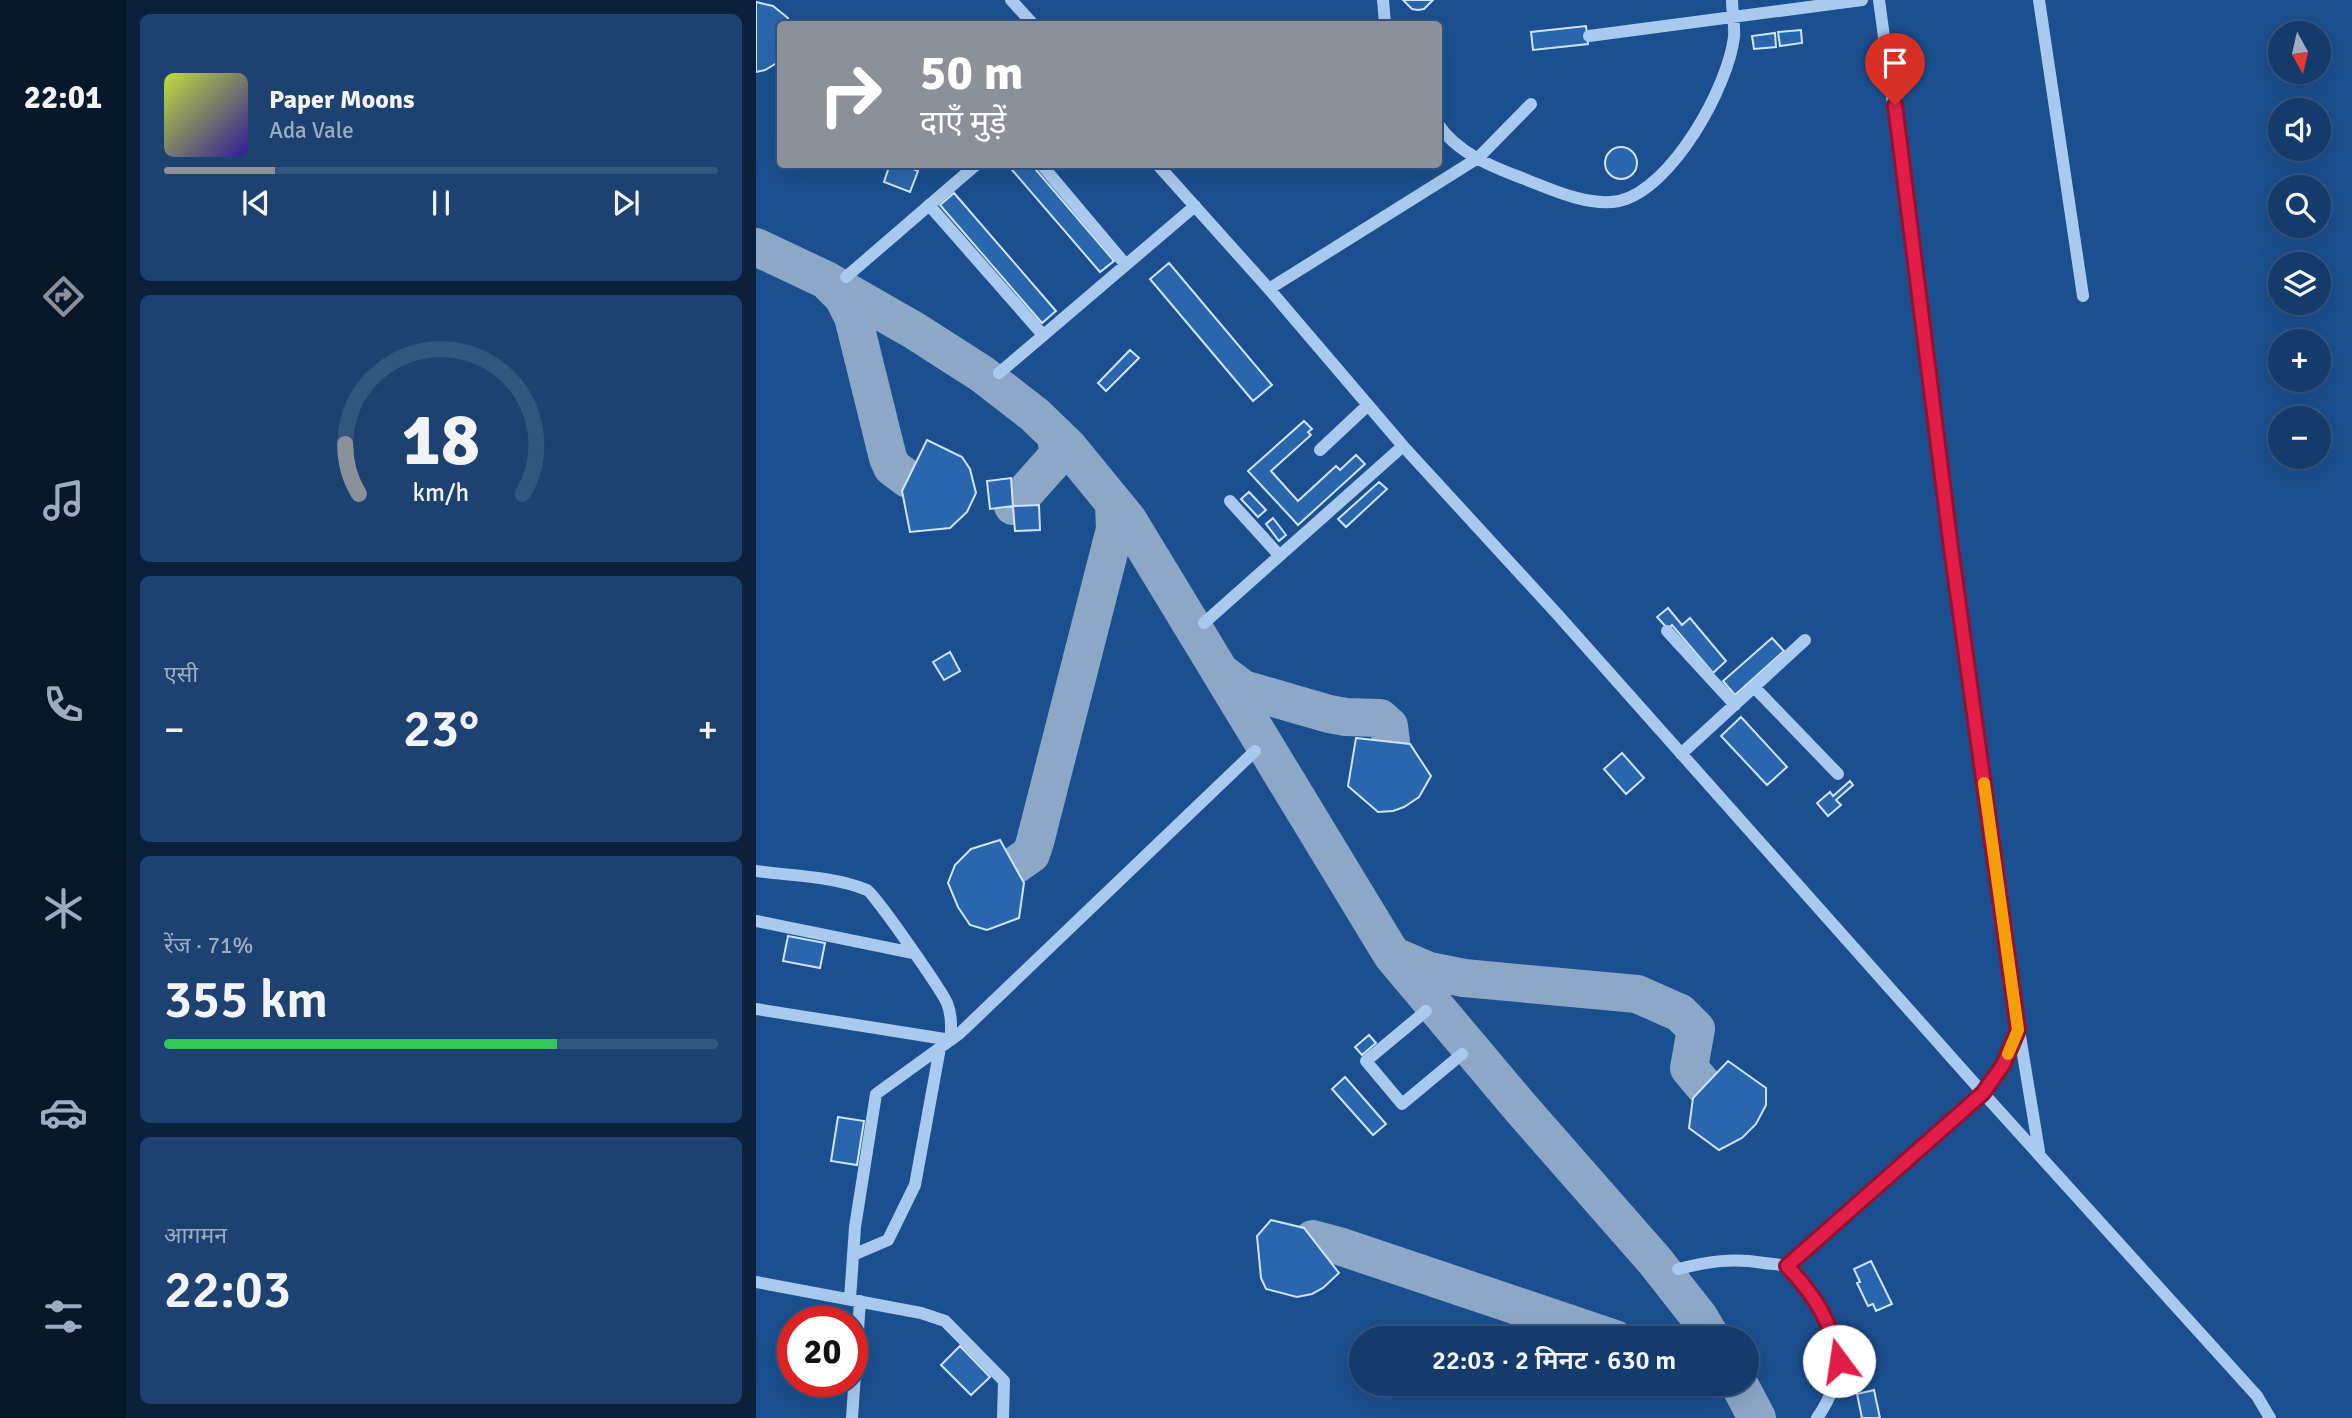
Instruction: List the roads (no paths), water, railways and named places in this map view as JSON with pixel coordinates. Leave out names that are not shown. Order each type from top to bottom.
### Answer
[{"type":"lane","points":[[1011,0],[1030,21]]},
{"type":"lane","points":[[1383,0],[1385,21]]},
{"type":"lane","points":[[1442,128],[1466,152],[1499,170],[1594,201],[1620,201],[1646,188],[1671,165],[1701,124],[1725,71],[1734,37],[1732,0]]},
{"type":"lane","points":[[1590,36],[1862,0]]},
{"type":"lane","points":[[1879,0],[1899,132],[1951,548],[2018,1030],[2039,1152]]},
{"type":"lane","points":[[2039,0],[2083,296]]},
{"type":"lane","points":[[1269,289],[1478,158],[1531,104]]},
{"type":"lane","points":[[845,277],[972,168]]},
{"type":"lane","points":[[1044,168],[1126,265]]},
{"type":"lane","points":[[1161,168],[1269,289],[1403,446],[2257,1396],[2270,1418]]},
{"type":"lane","points":[[929,205],[1043,335]]},
{"type":"lane","points":[[999,373],[1195,206]]},
{"type":"lane","points":[[1320,450],[1368,405]]},
{"type":"lane","points":[[1204,623],[1403,446]]},
{"type":"lane","points":[[1230,501],[1279,555]]},
{"type":"lane","points":[[1667,631],[1735,705]]},
{"type":"lane","points":[[1682,754],[1805,640]]},
{"type":"lane","points":[[1754,687],[1838,774]]},
{"type":"lane","points":[[852,1418],[855,1227],[876,1094],[945,1044],[1255,751]]},
{"type":"lane","points":[[756,871],[847,884],[871,891],[947,1002],[951,1019],[915,1185],[888,1240],[853,1255]]},
{"type":"lane","points":[[756,921],[913,953]]},
{"type":"lane","points":[[756,1009],[945,1044]]},
{"type":"lane","points":[[1426,1011],[1366,1061],[1402,1104],[1462,1054]]},
{"type":"lane","points":[[1787,1266],[1983,1093],[2003,1065],[2018,1030]]},
{"type":"lane","points":[[1678,1269],[1736,1259],[1787,1266],[1822,1309],[1833,1334],[1839,1361],[1831,1398],[1817,1418]]},
{"type":"lane","points":[[756,1282],[921,1313],[945,1321],[1004,1381],[1003,1418]]}]
